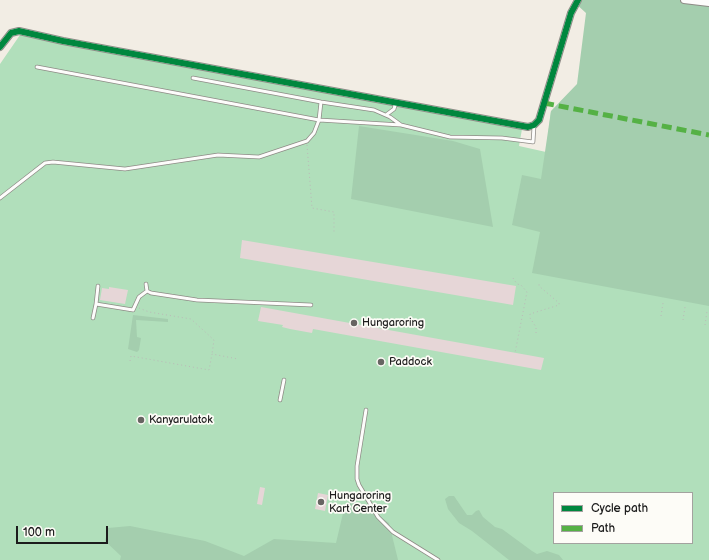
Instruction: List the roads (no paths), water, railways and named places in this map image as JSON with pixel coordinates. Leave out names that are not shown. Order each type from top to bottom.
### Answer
[{"type":"street","points":[[0,48],[11,33],[19,31],[63,41],[528,127],[534,125],[539,120],[571,13],[578,0]]},
{"type":"street","points":[[684,0],[709,3]]},
{"type":"lane","points":[[37,67],[319,120],[402,125],[450,137],[502,138],[533,142],[534,125]]},
{"type":"lane","points":[[193,78],[321,102],[374,110],[386,115],[402,125]]},
{"type":"lane","points":[[0,198],[46,163],[53,162],[125,169],[218,154],[259,157],[307,141],[314,133],[319,120],[321,102]]},
{"type":"lane","points":[[386,115],[394,110],[396,102]]},
{"type":"lane","points":[[146,284],[147,291]]},
{"type":"lane","points":[[93,318],[98,286]]},
{"type":"lane","points":[[96,304],[133,310],[139,297],[147,291],[197,300],[311,305]]},
{"type":"lane","points":[[280,400],[284,380]]},
{"type":"lane","points":[[366,410],[357,466],[357,479],[359,485],[378,517],[393,532],[438,560]]},
{"type":"place","name":"Hungaroring","points":[[354,323]]},
{"type":"place","name":"Paddock","points":[[381,362]]},
{"type":"place","name":"Kanyarulatok","points":[[141,420]]},
{"type":"place","name":"Hungaroring Kart Center","points":[[321,502]]}]
